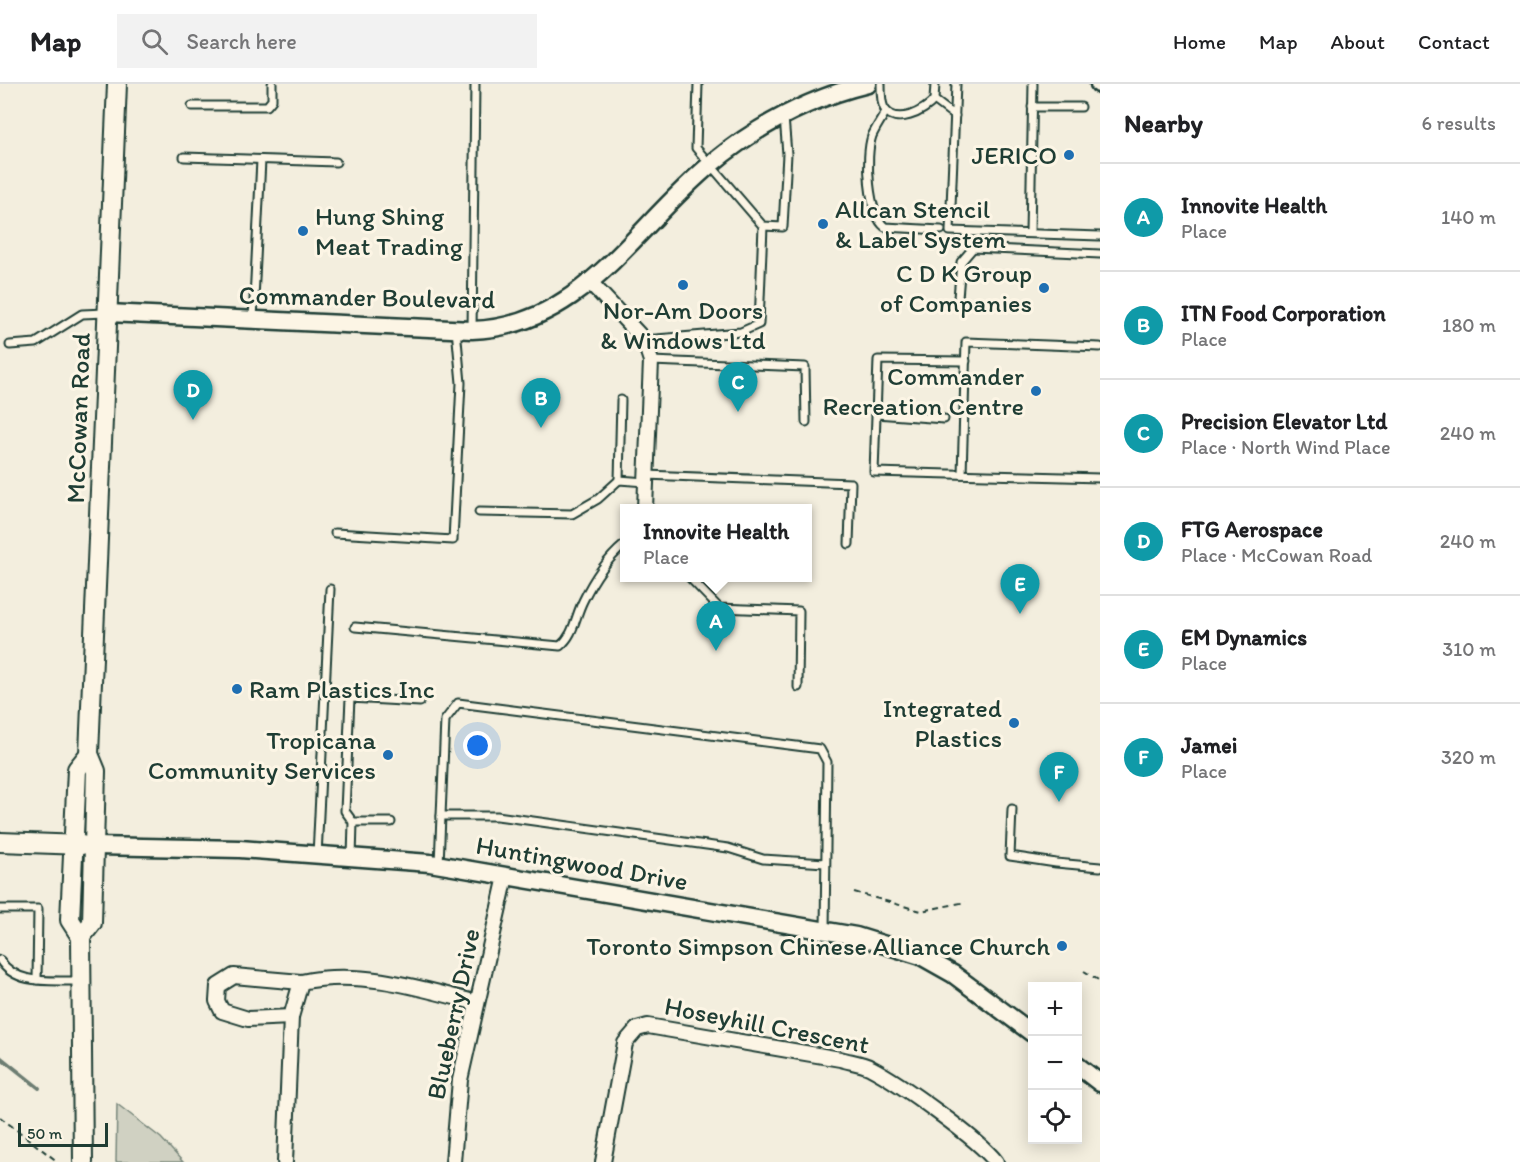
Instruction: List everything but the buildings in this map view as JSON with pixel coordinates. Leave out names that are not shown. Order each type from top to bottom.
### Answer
[{"type":"main road","name":"McCowan Road","points":[[81,937],[92,923],[96,771],[89,754],[117,84]]},
{"type":"main road","name":"McCowan Road","points":[[83,1162],[81,937],[70,920],[77,769],[89,754]]},
{"type":"main road","points":[[0,842],[95,846]]},
{"type":"street","name":"Commander Boulevard","points":[[108,313],[464,329],[489,329],[526,321],[564,303],[590,282],[710,165],[783,115],[836,91],[868,84]]},
{"type":"street","points":[[590,282],[644,340],[651,361],[645,504]]},
{"type":"street","name":"Huntingwood Drive","points":[[95,846],[240,849],[439,864],[856,936],[921,956],[953,974],[1028,1030]]},
{"type":"street","name":"Blueberry Drive","points":[[453,1162],[460,1080],[506,876]]},
{"type":"street","points":[[291,1017],[248,1018],[222,1011],[217,1001],[218,986],[234,976],[301,982],[320,978],[378,979],[477,1003]]},
{"type":"street","points":[[285,1162],[291,1017],[301,982]]},
{"type":"street","name":"Hoseyhill Crescent","points":[[603,1162],[626,1043],[637,1029],[648,1026],[840,1059],[868,1067],[888,1078],[964,1134],[996,1162]]},
{"type":"street","points":[[1082,1068],[1097,1075]]},
{"type":"lane","points":[[192,106],[267,106],[272,100],[272,84]]},
{"type":"lane","points":[[335,533],[453,540],[475,84]]},
{"type":"lane","points":[[644,340],[741,332],[759,324],[764,226],[696,148],[698,84]]},
{"type":"lane","points":[[881,84],[883,106],[886,111],[897,115],[917,114],[927,109],[934,100],[935,84]]},
{"type":"lane","points":[[956,84],[950,231],[1100,236]]},
{"type":"lane","points":[[1030,232],[1033,84]]},
{"type":"lane","points":[[934,100],[955,116]]},
{"type":"lane","points":[[1032,107],[1081,107]]},
{"type":"lane","points":[[886,111],[872,138],[871,200],[874,214],[885,227],[941,230]]},
{"type":"lane","points":[[764,226],[783,227],[788,154],[783,115]]},
{"type":"lane","points":[[184,157],[336,162]]},
{"type":"lane","points":[[254,320],[261,160]]},
{"type":"lane","points":[[958,298],[961,262],[972,248],[1100,254]]},
{"type":"lane","points":[[10,345],[36,343],[82,314],[108,313]]},
{"type":"lane","points":[[962,474],[966,342],[1100,347]]},
{"type":"lane","points":[[966,362],[878,360],[874,472],[1100,478]]},
{"type":"lane","points":[[651,361],[805,367],[806,422]]},
{"type":"lane","points":[[619,480],[621,400]]},
{"type":"lane","points":[[876,414],[944,418]]},
{"type":"lane","points":[[479,512],[572,514],[598,499],[619,480],[646,478],[851,483],[849,544]]},
{"type":"lane","points":[[354,627],[560,646],[568,640],[583,601],[608,558],[620,548]]},
{"type":"lane","points":[[694,582],[719,608],[799,611],[798,687]]},
{"type":"lane","points":[[317,856],[330,589]]},
{"type":"lane","points":[[352,858],[353,822],[345,812],[350,698],[420,702]]},
{"type":"lane","points":[[439,864],[445,720],[458,703],[820,749],[827,762],[825,931]]},
{"type":"lane","points":[[1012,809],[1010,856],[1056,864],[1100,867]]},
{"type":"lane","points":[[441,816],[497,816],[728,848],[763,859],[825,863]]},
{"type":"lane","points":[[353,822],[391,822]]},
{"type":"lane","points":[[0,909],[38,909],[37,980]]},
{"type":"lane","points":[[0,960],[7,971],[37,980],[81,981]]},
{"type":"path","points":[[854,892],[921,911],[966,902]]},
{"type":"path","points":[[1084,971],[1100,981]]},
{"type":"path","points":[[0,1117],[58,1162]]},
{"type":"shaded area","points":[[117,1104],[161,1138],[183,1162],[116,1162]]},
{"type":"waterway","points":[[0,1057],[39,1088]]},
{"type":"place","name":"JERICO","points":[[1069,155]]},
{"type":"place","name":"Allcan Stencil & Label System","points":[[823,224]]},
{"type":"place","name":"Hung Shing Meat Trading","points":[[303,231]]},
{"type":"place","name":"Nor-Am Doors & Windows Ltd","points":[[683,285]]},
{"type":"place","name":"C D K Group of Companies","points":[[1044,288]]},
{"type":"place","name":"Commander Recreation Centre","points":[[1036,391]]},
{"type":"place","name":"Precision Elevator Ltd","points":[[738,412]]},
{"type":"place","name":"FTG Aerospace","points":[[193,420]]},
{"type":"place","name":"ITN Food Corporation","points":[[541,428]]},
{"type":"place","name":"EM Dynamics","points":[[1020,614]]},
{"type":"place","name":"Innovite Health","points":[[716,651]]},
{"type":"place","name":"Ram Plastics Inc","points":[[237,689]]},
{"type":"place","name":"Integrated Plastics","points":[[1014,723]]},
{"type":"place","name":"Tropicana Community Services","points":[[388,755]]},
{"type":"place","name":"Jamei","points":[[1059,802]]},
{"type":"place","name":"Toronto Simpson Chinese Alliance Church","points":[[1062,946]]}]
